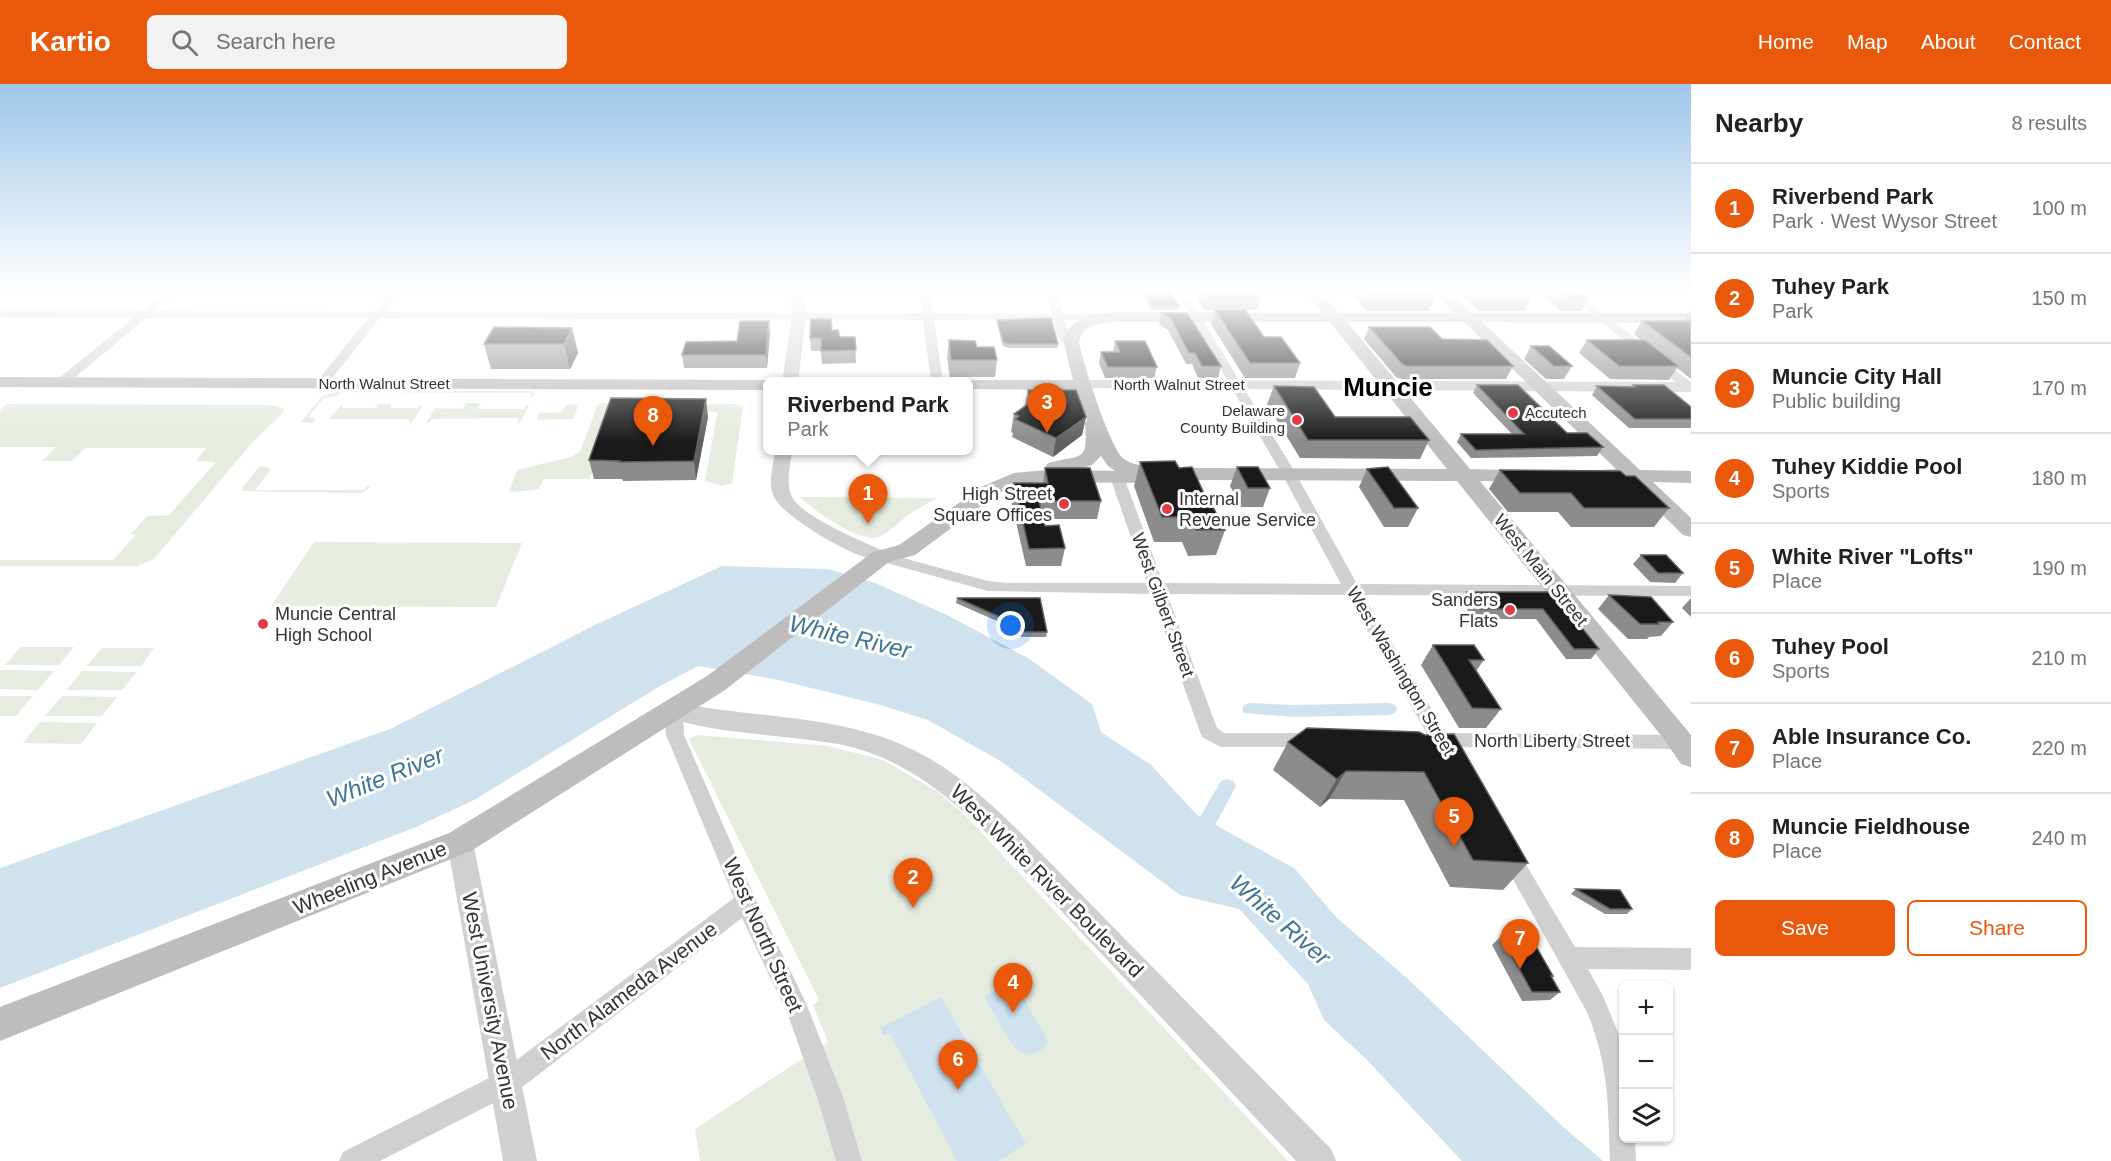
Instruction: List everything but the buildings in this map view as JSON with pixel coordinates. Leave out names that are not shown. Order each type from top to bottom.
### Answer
[{"type":"main road","points":[[1072,341],[1071,345],[1095,416],[1114,461],[1130,470],[1167,475]]},
{"type":"main road","name":"West Main Street","points":[[1354,341],[1688,747]]},
{"type":"main road","points":[[1494,341],[1691,530]]},
{"type":"main road","name":"North Walnut Street","points":[[0,382],[763,385]]},
{"type":"main road","points":[[696,384],[763,394]]},
{"type":"main road","name":"North Walnut Street","points":[[973,384],[1085,385]]},
{"type":"main road","points":[[881,557],[888,544],[994,475],[1022,468],[1071,465],[1086,460],[1096,449],[1095,416]]},
{"type":"main road","points":[[881,557],[907,550],[990,490],[1014,479],[1040,476],[1289,474],[1546,475]]},
{"type":"main road","points":[[1569,475],[1691,477]]},
{"type":"main road","name":"Wheeling Avenue","points":[[1,1030],[460,842],[716,683],[881,557]]},
{"type":"street","points":[[62,382],[111,341]]},
{"type":"street","points":[[321,384],[355,341]]},
{"type":"street","points":[[791,377],[796,341]]},
{"type":"street","points":[[932,341],[936,377]]},
{"type":"street","points":[[1067,341],[1071,345]]},
{"type":"street","name":"West Washington Street","points":[[1210,341],[1289,474],[1432,740],[1460,772]]},
{"type":"street","points":[[1633,341],[1691,388]]},
{"type":"street","name":"North Walnut Street","points":[[1085,385],[1691,388]]},
{"type":"street","points":[[783,455],[780,488],[785,501],[814,523],[852,545],[881,557],[998,588],[1691,591]]},
{"type":"street","name":"West Gilbert Street","points":[[1117,477],[1209,732],[1221,740],[1328,740]]},
{"type":"street","name":"West North Street","points":[[674,711],[675,735],[746,902],[798,1011],[831,1100],[849,1161]]},
{"type":"street","name":"West White River Boulevard","points":[[674,711],[712,719],[859,739],[900,754],[940,777],[977,807],[1014,843],[1319,1161]]},
{"type":"street","name":"North Liberty Street","points":[[1432,740],[1688,747]]},
{"type":"street","points":[[1501,840],[1595,1004],[1610,1037],[1620,1083],[1623,1161]]},
{"type":"street","name":"West University Avenue","points":[[460,842],[479,948],[508,1082],[520,1161]]},
{"type":"street","name":"North Alameda Avenue","points":[[352,1161],[508,1082],[746,902]]},
{"type":"street","points":[[1569,958],[1691,958]]},
{"type":"shaded area","points":[[340,391],[532,391],[535,394],[530,397],[532,393],[341,392],[335,397],[324,398],[308,417],[316,418],[313,423],[301,422],[322,396]]},
{"type":"shaded area","points":[[466,403],[481,403],[478,409],[524,409],[526,405],[529,405],[520,423],[517,424],[519,418],[432,419],[426,423],[435,408],[462,409]]},
{"type":"shaded area","points":[[601,403],[735,404],[743,407],[732,483],[722,486],[705,481],[716,412],[614,410],[590,479],[544,479],[539,489],[509,491],[517,470],[571,457],[580,452],[597,406]]},
{"type":"shaded area","points":[[7,404],[270,405],[284,408],[283,413],[252,443],[154,559],[137,566],[0,566],[0,560],[113,560],[136,535],[131,534],[147,516],[169,515],[216,462],[196,461],[206,448],[85,448],[72,461],[42,461],[56,447],[0,447],[0,410]]},
{"type":"shaded area","points":[[342,404],[342,408],[375,408],[378,404],[391,404],[391,408],[423,406],[411,423],[409,419],[329,419]]},
{"type":"shaded area","points":[[576,404],[578,406],[573,419],[537,420],[539,413],[562,412],[566,405]]},
{"type":"shaded area","points":[[259,467],[271,469],[255,490],[364,490],[367,486],[371,486],[362,493],[243,491],[242,488]]},
{"type":"shaded area","points":[[800,497],[937,498],[908,515],[886,533],[870,538],[837,524]]},
{"type":"shaded area","points":[[314,542],[522,543],[496,607],[271,606]]},
{"type":"shaded area","points":[[21,647],[74,647],[59,665],[5,665]]},
{"type":"shaded area","points":[[102,648],[154,648],[141,666],[87,666]]},
{"type":"shaded area","points":[[0,670],[54,671],[38,690],[0,689]]},
{"type":"shaded area","points":[[82,671],[137,672],[122,690],[67,690]]},
{"type":"shaded area","points":[[0,696],[33,696],[16,716],[0,716]]},
{"type":"shaded area","points":[[62,696],[117,697],[102,716],[45,716]]},
{"type":"shaded area","points":[[40,722],[97,723],[81,744],[23,743]]},
{"type":"shaded area","points":[[698,735],[828,746],[883,760],[937,791],[966,816],[1288,1161],[700,1161],[695,1129],[828,1042],[813,1005],[819,1000],[689,739]]},
{"type":"water","name":"White River","points":[[722,566],[828,569],[875,583],[947,615],[1028,658],[1092,704],[1101,732],[1151,765],[1197,815],[1294,868],[1337,918],[1408,979],[1560,1124],[1603,1161],[1462,1161],[1367,1060],[1324,1020],[1308,984],[1239,909],[1180,895],[1002,762],[928,720],[877,704],[774,679],[698,666],[660,686],[474,800],[416,827],[0,988],[0,868],[390,729],[595,625]]},
{"type":"water","points":[[1013,982],[1046,1036],[1047,1043],[1036,1052],[1027,1053],[1015,1047],[984,996]]},
{"type":"water","points":[[941,997],[1026,1144],[998,1161],[957,1161],[890,1033],[884,1036],[880,1028]]},
{"type":"waterway","points":[[1250,709],[1294,711],[1389,709]]},
{"type":"waterway","points":[[1198,838],[1227,786]]},
{"type":"place","name":"Accutech","points":[[1513,413]]},
{"type":"place","name":"Delaware County Building","points":[[1297,420]]},
{"type":"place","name":"Muncie City Hall","points":[[1047,433]]},
{"type":"place","name":"Muncie Fieldhouse","points":[[653,446]]},
{"type":"place","name":"High Street Square Offices","points":[[1064,504]]},
{"type":"place","name":"Internal Revenue Service","points":[[1167,509]]},
{"type":"place","name":"Riverbend Park","points":[[868,524]]},
{"type":"place","name":"Sanders Flats","points":[[1510,610]]},
{"type":"place","name":"Muncie Central High School","points":[[263,624]]},
{"type":"place","name":"White River \"Lofts\"","points":[[1454,847]]},
{"type":"place","name":"Tuhey Park","points":[[913,908]]},
{"type":"place","name":"Able Insurance Co.","points":[[1520,969]]},
{"type":"place","name":"Tuhey Kiddie Pool","points":[[1013,1013]]},
{"type":"place","name":"Tuhey Pool","points":[[958,1090]]},
{"type":"district","name":"Muncie","points":[[1388,387]]}]
